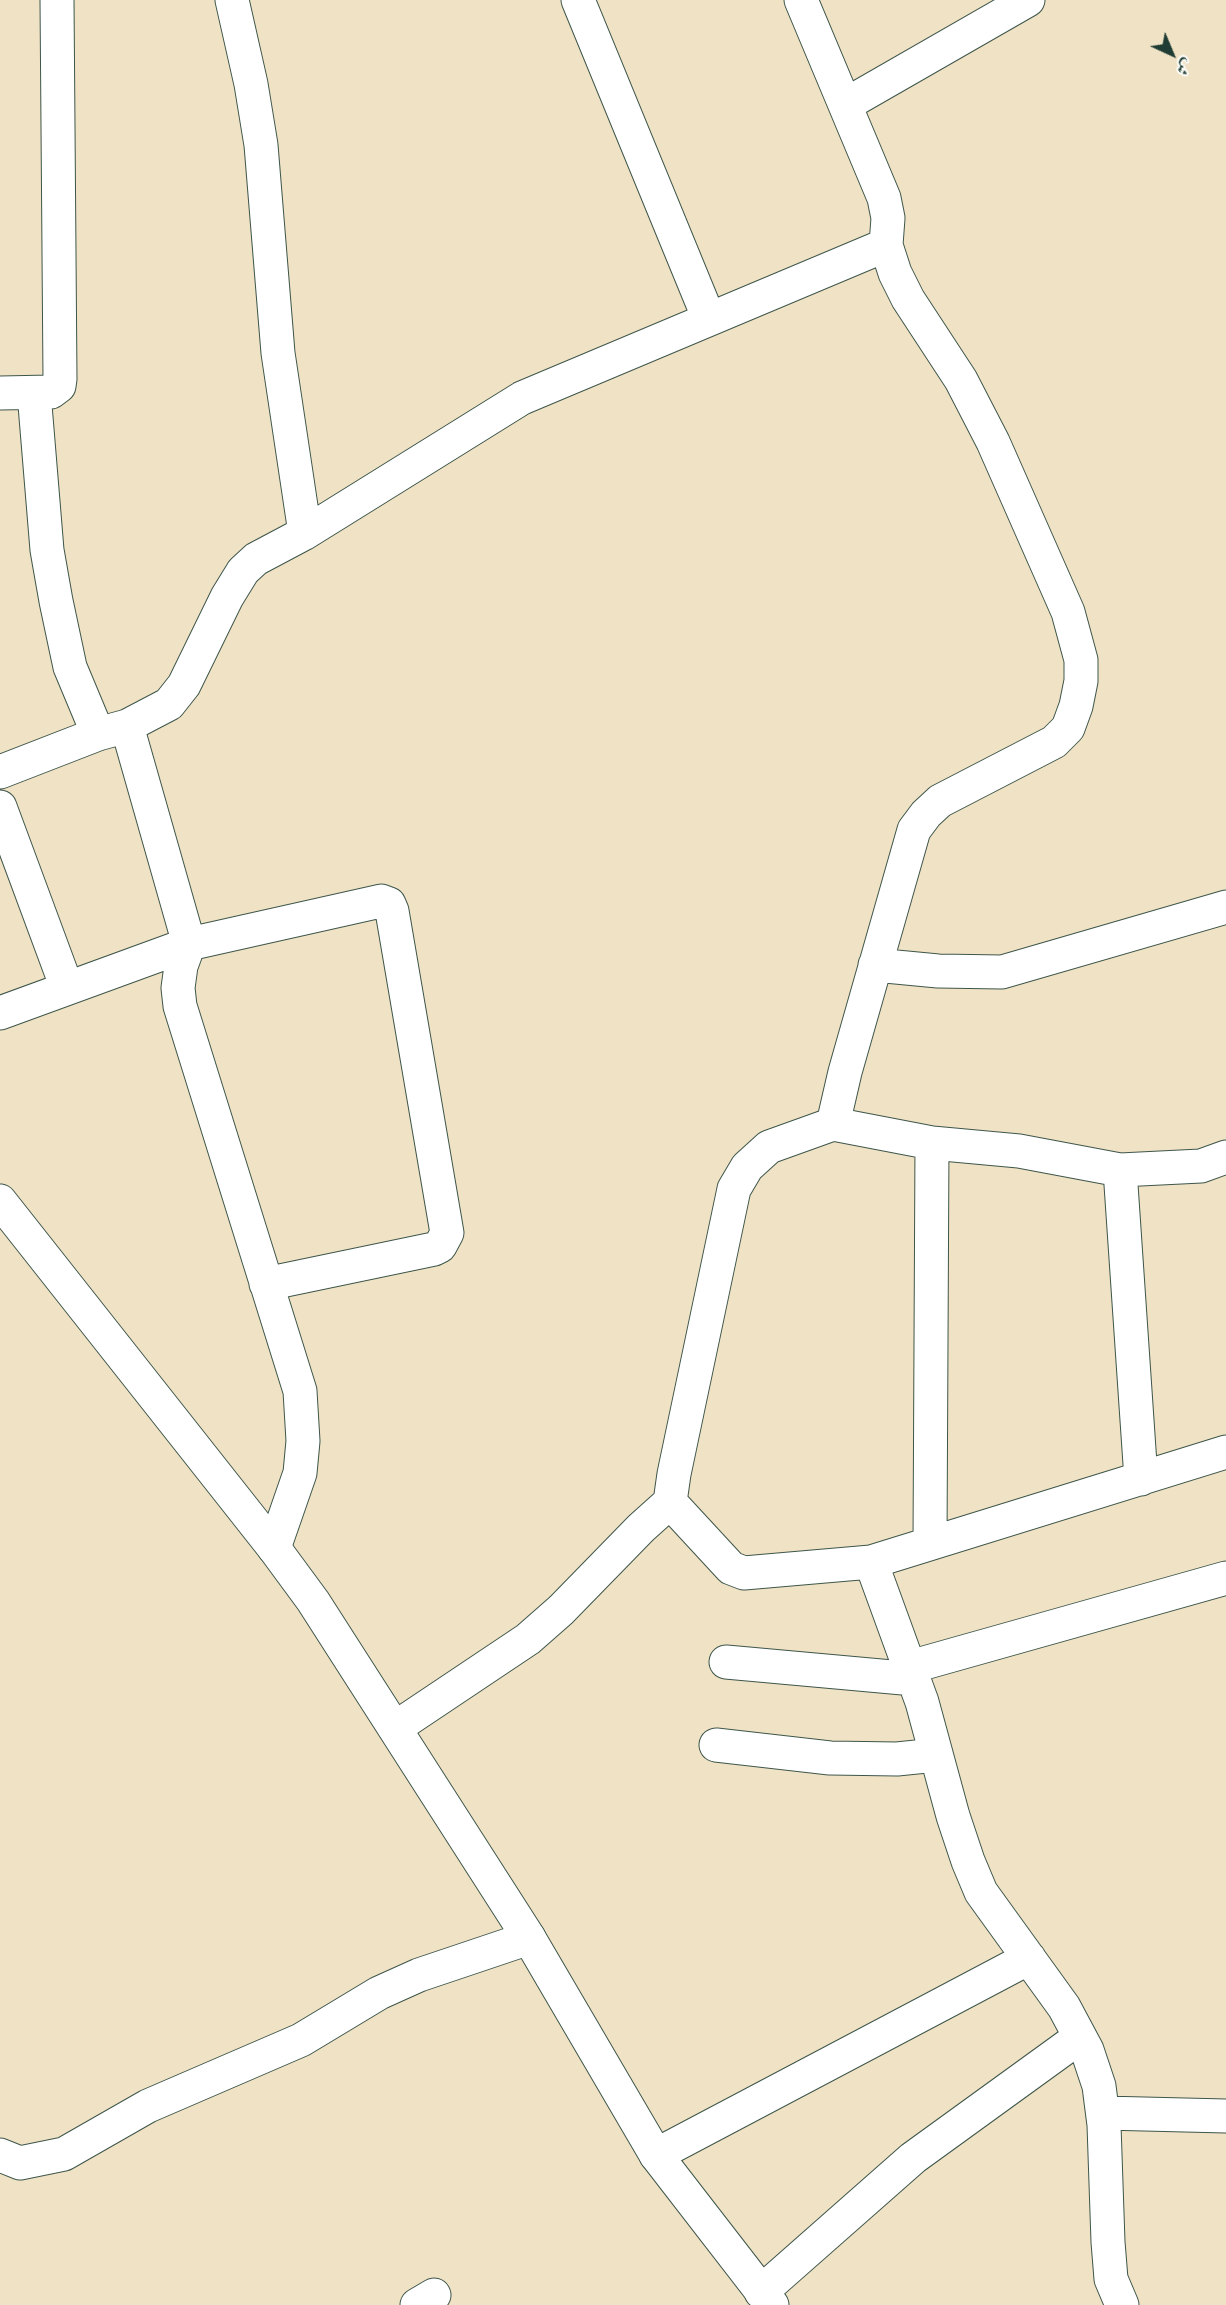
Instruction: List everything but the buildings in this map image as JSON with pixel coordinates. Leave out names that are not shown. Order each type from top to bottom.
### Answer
[{"type":"street","points":[[0,393],[51,392],[59,386],[57,0]]},
{"type":"street","points":[[232,0],[251,84],[261,145],[278,353],[304,533]]},
{"type":"street","points":[[578,0],[709,319]]},
{"type":"street","points":[[801,0],[884,198],[888,218],[886,245],[895,273],[908,298],[961,380],[998,453],[1068,612],[1081,660],[1081,681],[1076,706],[1068,728],[1054,741],[940,801],[914,830],[845,1072],[833,1124]]},
{"type":"street","points":[[845,105],[1028,0]]},
{"type":"street","points":[[0,772],[112,730],[169,704],[184,685],[227,597],[243,571],[256,559],[304,533],[522,398],[886,245]]},
{"type":"street","points":[[34,393],[47,550],[70,667],[112,730],[189,944],[181,966],[178,987],[180,1006],[300,1391],[303,1414],[300,1473],[274,1548]]},
{"type":"street","points":[[0,807],[67,988]]},
{"type":"street","points":[[0,1013],[189,944],[381,901],[388,904],[393,911],[447,1233],[440,1246],[434,1249],[266,1284]]},
{"type":"street","points":[[875,965],[938,971],[1002,972],[1226,907]]},
{"type":"street","points":[[395,1728],[528,1639],[561,1610],[641,1528],[670,1502],[734,1189],[747,1167],[769,1147],[833,1124],[932,1143],[1019,1151],[1120,1170],[1201,1166],[1226,1157]]},
{"type":"street","points":[[930,1543],[932,1143]]},
{"type":"street","points":[[1120,1170],[1141,1479]]},
{"type":"street","points":[[0,1201],[314,1601],[530,1938],[657,2155],[767,2298],[913,2157],[1080,2037]]},
{"type":"street","points":[[670,1502],[731,1568],[744,1573],[872,1562],[1226,1452]]},
{"type":"street","points":[[872,1562],[912,1673],[953,1816],[968,1862],[981,1892],[1064,2007],[1087,2050],[1099,2086],[1102,2113],[1111,2279],[1122,2305]]},
{"type":"street","points":[[726,1662],[912,1673],[1226,1578]]},
{"type":"street","points":[[716,1745],[830,1758],[897,1760],[936,1755]]},
{"type":"street","points":[[0,2155],[20,2163],[64,2154],[148,2106],[301,2040],[379,1993],[419,1975],[530,1938]]},
{"type":"street","points":[[657,2155],[1029,1958]]},
{"type":"street","points":[[1102,2113],[1226,2116]]}]
